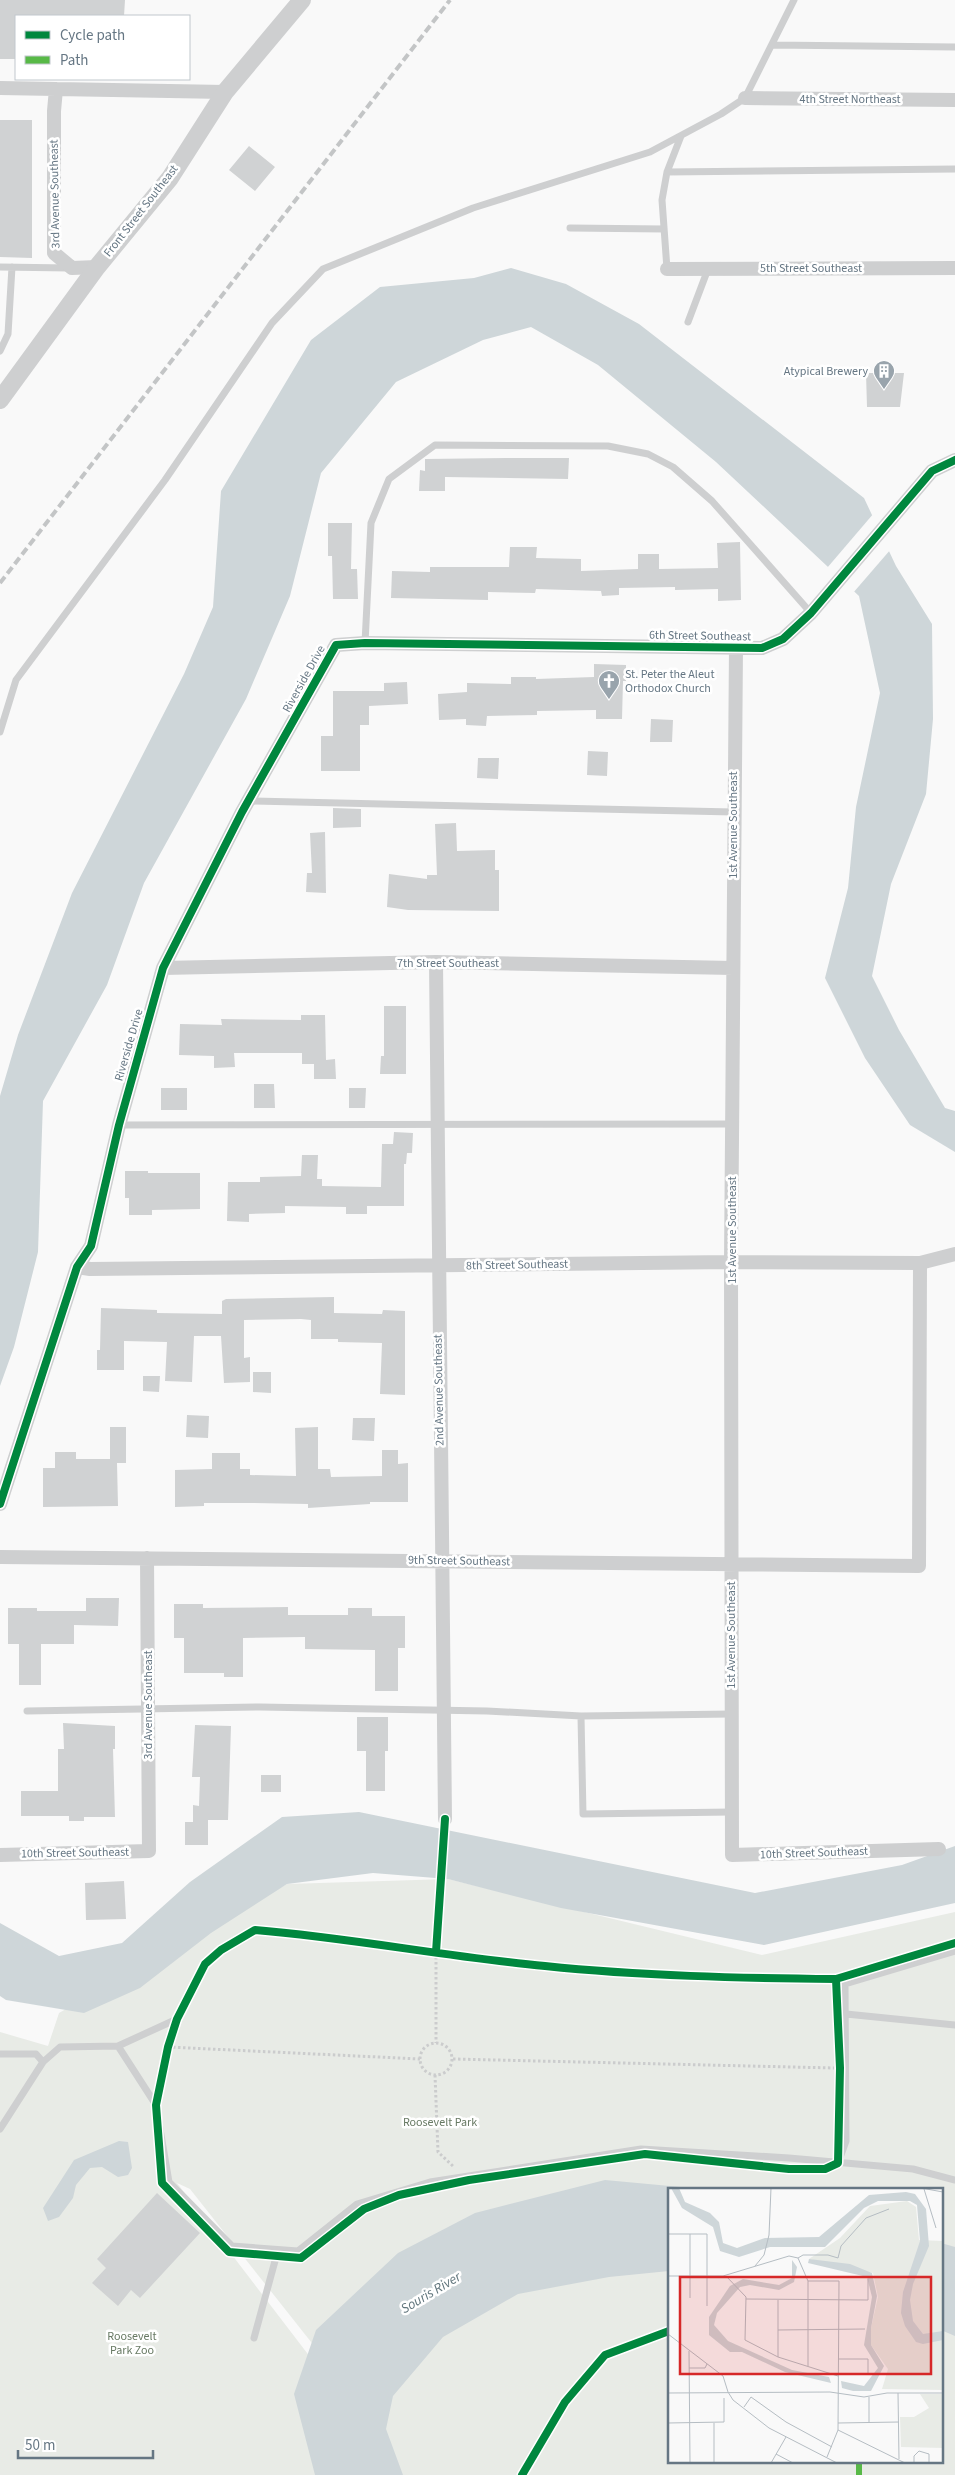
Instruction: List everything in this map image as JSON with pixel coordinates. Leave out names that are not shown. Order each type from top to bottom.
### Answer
[{"type":"street","name":"Front Street Southeast","points":[[1,396],[98,267],[170,178],[225,92],[302,0]]},
{"type":"street","points":[[0,88],[225,92]]},
{"type":"street","name":"3rd Avenue Southeast","points":[[56,89],[54,111],[54,253],[72,268]]},
{"type":"street","name":"4th Street Northeast","points":[[745,98],[955,100]]},
{"type":"street","points":[[72,268],[98,267]]},
{"type":"street","name":"5th Street Southeast","points":[[667,269],[955,268]]},
{"type":"street","name":"6th Street Southeast","points":[[365,644],[762,648],[783,639],[814,608],[932,471],[955,460]]},
{"type":"street","name":"Riverside Drive","points":[[0,1504],[77,1267],[91,1246],[118,1125],[163,968],[249,800],[336,645],[365,644]]},
{"type":"street","name":"1st Avenue Southeast","points":[[731,1812],[731,1262],[733,812],[736,647]]},
{"type":"street","name":"7th Street Southeast","points":[[163,968],[436,962],[733,968]]},
{"type":"street","name":"2nd Avenue Southeast","points":[[436,962],[436,1123],[445,1819]]},
{"type":"street","name":"8th Street Southeast","points":[[77,1267],[90,1269],[438,1267],[731,1262],[920,1263],[955,1254]]},
{"type":"street","name":"9th Street Southeast","points":[[0,1557],[919,1566],[920,1263]]},
{"type":"street","name":"3rd Avenue Southeast","points":[[147,1558],[149,1851]]},
{"type":"street","name":"10th Street Southeast","points":[[731,1812],[732,1856],[939,1849]]},
{"type":"street","name":"10th Street Southeast","points":[[0,1855],[149,1851]]},
{"type":"lane","points":[[0,732],[16,680],[165,480],[272,323],[323,269],[472,208],[650,152],[721,114],[745,98],[794,0]]},
{"type":"lane","points":[[772,45],[955,47]]},
{"type":"lane","points":[[667,269],[662,200],[667,172],[681,136]]},
{"type":"lane","points":[[667,172],[955,169]]},
{"type":"lane","points":[[570,228],[664,229]]},
{"type":"lane","points":[[0,267],[72,268]]},
{"type":"lane","points":[[0,351],[8,334],[12,267]]},
{"type":"lane","points":[[688,322],[708,269]]},
{"type":"lane","points":[[365,644],[371,523],[388,479],[435,445],[608,446],[648,454],[673,467],[712,500],[814,608]]},
{"type":"lane","points":[[249,800],[733,812]]},
{"type":"lane","points":[[118,1125],[732,1124]]},
{"type":"lane","points":[[27,1711],[260,1708],[443,1710],[581,1716],[731,1714]]},
{"type":"lane","points":[[581,1716],[583,1814],[731,1812]]},
{"type":"lane","points":[[838,2163],[846,2141],[846,1984],[955,1951]]},
{"type":"lane","points":[[846,2014],[955,2026]]},
{"type":"lane","points":[[0,2129],[43,2062],[60,2047],[118,2046],[177,2019]]},
{"type":"lane","points":[[118,2046],[156,2105],[168,2182],[232,2246],[298,2251],[357,2204],[430,2182],[641,2149],[923,2170],[955,2180]]},
{"type":"lane","points":[[0,2054],[36,2054],[43,2062]]},
{"type":"lane","points":[[254,2338],[278,2250]]},
{"type":"path","points":[[436,1943],[432,1951],[436,2043]]},
{"type":"path","points":[[432,1951],[446,1953]]},
{"type":"path","points":[[166,2057],[177,2019]]},
{"type":"path","points":[[436,2043],[424,2049],[420,2059],[423,2069],[435,2075],[442,2074],[448,2070],[453,2059]]},
{"type":"path","points":[[436,2043],[447,2048],[453,2059]]},
{"type":"path","points":[[168,2047],[420,2059]]},
{"type":"path","points":[[839,2058],[840,2077]]},
{"type":"path","points":[[453,2059],[840,2068]]},
{"type":"path","points":[[435,2075],[438,2152],[466,2177]]},
{"type":"green space","name":"Roosevelt Park","points":[[448,1879],[762,1955],[955,1912],[955,2475],[381,2475],[368,2414],[190,2189],[177,2183],[369,2434],[374,2475],[0,2475],[0,2032],[48,2046],[59,2013],[287,1884]]},
{"type":"water","points":[[511,268],[566,284],[639,324],[864,498],[896,566],[932,624],[933,719],[926,794],[891,884],[872,976],[899,1030],[945,1108],[955,1111],[955,1152],[910,1125],[865,1058],[825,978],[848,888],[856,807],[880,693],[859,596],[716,462],[598,365],[531,327],[483,340],[396,382],[321,473],[290,596],[246,699],[144,883],[107,985],[43,1101],[38,1252],[14,1347],[0,1386],[0,1096],[18,1035],[72,893],[184,674],[213,607],[221,491],[311,340],[380,287],[474,278]]},
{"type":"water","points":[[359,1812],[755,1893],[902,1865],[955,1846],[955,1903],[764,1945],[561,1908],[448,1879],[373,1873],[287,1884],[211,1933],[140,1988],[84,2013],[6,2000],[0,1996],[0,1923],[59,1956],[122,1943],[190,1882],[282,1817]]},
{"type":"water","points":[[119,2141],[128,2142],[132,2168],[128,2175],[118,2177],[102,2167],[90,2168],[76,2185],[73,2198],[59,2217],[48,2221],[43,2208],[74,2160]]},
{"type":"water","name":"Souris River","points":[[605,2180],[691,2188],[668,2188],[668,2271],[609,2277],[518,2294],[443,2337],[393,2396],[386,2429],[403,2475],[315,2475],[294,2394],[316,2330],[398,2253],[475,2213]]},
{"type":"water","points":[[942,2243],[955,2247],[955,2336],[942,2330]]},
{"type":"pier","points":[[874,513],[891,549],[853,593],[827,568]]},
{"type":"building","points":[[0,0],[125,0],[124,15],[15,15],[15,59],[0,59]]},
{"type":"building","points":[[0,120],[32,120],[32,258],[0,257]]},
{"type":"building","points":[[249,146],[275,167],[255,191],[229,170]]},
{"type":"building","name":"Atypical Brewery","points":[[866,373],[904,373],[900,407],[867,407]]},
{"type":"building","points":[[569,458],[568,479],[445,477],[445,491],[419,491],[420,470],[425,471],[425,459]]},
{"type":"building","points":[[328,523],[352,523],[351,569],[357,569],[358,599],[333,599],[332,556],[328,556]]},
{"type":"building","points":[[740,542],[741,600],[718,601],[718,589],[675,590],[675,587],[619,588],[619,595],[602,596],[601,591],[536,589],[535,593],[488,592],[488,600],[391,598],[392,571],[430,572],[430,567],[509,567],[510,547],[537,547],[536,558],[581,559],[581,571],[638,569],[638,554],[659,554],[659,569],[718,568],[717,543]]},
{"type":"building","points":[[594,664],[626,665],[626,681],[623,681],[622,719],[596,719],[596,710],[537,711],[537,715],[487,716],[486,726],[466,725],[466,719],[439,720],[438,694],[467,692],[467,683],[511,684],[511,677],[536,677],[536,679],[594,677]]},
{"type":"building","points":[[407,682],[408,704],[369,706],[369,725],[360,725],[360,771],[321,771],[321,736],[333,736],[333,691],[384,691],[384,683]]},
{"type":"building","points":[[651,719],[673,720],[672,742],[650,742]]},
{"type":"building","points":[[588,751],[608,752],[607,776],[587,775]]},
{"type":"building","points":[[478,758],[499,758],[498,779],[477,778]]},
{"type":"building","points":[[333,808],[361,809],[361,827],[333,828]]},
{"type":"building","points":[[456,823],[457,851],[495,850],[495,870],[499,870],[499,911],[408,910],[387,907],[389,874],[427,879],[427,875],[437,875],[435,824]]},
{"type":"building","points":[[325,832],[326,893],[306,892],[307,873],[312,873],[310,833]]},
{"type":"building","points":[[384,1006],[406,1006],[406,1074],[380,1074],[381,1056],[384,1056]]},
{"type":"building","points":[[301,1015],[325,1015],[326,1060],[335,1059],[336,1079],[314,1079],[314,1064],[302,1064],[302,1053],[234,1053],[235,1067],[214,1068],[214,1056],[179,1055],[180,1024],[222,1025],[221,1019],[301,1020]]},
{"type":"building","points":[[254,1084],[274,1084],[275,1108],[254,1108]]},
{"type":"building","points":[[161,1088],[187,1088],[187,1110],[161,1110]]},
{"type":"building","points":[[349,1088],[366,1088],[365,1108],[349,1108]]},
{"type":"building","points":[[394,1132],[413,1133],[412,1153],[407,1153],[406,1164],[404,1164],[404,1206],[367,1206],[367,1214],[346,1214],[346,1207],[285,1206],[285,1213],[249,1214],[249,1222],[227,1221],[228,1182],[260,1182],[260,1177],[301,1176],[302,1155],[318,1155],[317,1179],[322,1179],[322,1186],[381,1187],[382,1144],[393,1144]]},
{"type":"building","points":[[125,1171],[200,1173],[200,1209],[152,1210],[152,1215],[129,1215],[129,1198],[125,1198]]},
{"type":"building","points":[[334,1297],[334,1313],[382,1314],[383,1310],[405,1311],[405,1395],[380,1394],[382,1343],[338,1342],[338,1339],[311,1339],[311,1320],[301,1319],[244,1320],[244,1358],[250,1357],[250,1382],[224,1383],[221,1336],[194,1336],[192,1382],[165,1381],[167,1342],[124,1341],[124,1370],[97,1370],[97,1350],[100,1350],[101,1308],[157,1310],[157,1313],[222,1314],[222,1301],[226,1299]]},
{"type":"building","points":[[253,1372],[271,1372],[271,1393],[253,1392]]},
{"type":"building","points":[[143,1376],[160,1376],[159,1392],[143,1391]]},
{"type":"building","points":[[187,1415],[209,1416],[208,1438],[186,1437]]},
{"type":"building","points":[[353,1418],[375,1418],[374,1441],[352,1440]]},
{"type":"building","points":[[110,1427],[126,1427],[126,1463],[117,1463],[118,1506],[43,1507],[43,1468],[55,1468],[55,1452],[76,1452],[76,1459],[110,1459]]},
{"type":"building","points":[[318,1427],[318,1469],[330,1469],[331,1477],[382,1476],[382,1450],[398,1450],[398,1464],[408,1463],[408,1502],[370,1502],[370,1504],[308,1508],[308,1504],[250,1503],[204,1503],[204,1506],[175,1507],[175,1470],[212,1469],[212,1453],[240,1453],[240,1469],[250,1469],[250,1475],[296,1476],[295,1428]]},
{"type":"building","points":[[86,1598],[119,1598],[118,1626],[74,1625],[74,1644],[41,1644],[41,1685],[19,1685],[19,1644],[8,1644],[8,1608],[37,1608],[37,1611],[86,1611]]},
{"type":"building","points":[[174,1604],[203,1604],[203,1608],[288,1607],[288,1615],[348,1615],[348,1608],[372,1608],[372,1616],[405,1616],[405,1648],[398,1648],[398,1691],[375,1691],[375,1650],[305,1649],[305,1637],[243,1638],[243,1677],[224,1677],[224,1673],[184,1673],[184,1638],[174,1638]]},
{"type":"building","points":[[357,1717],[388,1717],[388,1751],[385,1751],[385,1791],[366,1791],[366,1751],[357,1751]]},
{"type":"building","points":[[63,1723],[115,1726],[115,1749],[113,1749],[115,1817],[84,1817],[84,1821],[69,1821],[69,1816],[21,1816],[21,1791],[58,1791],[58,1749],[64,1749]]},
{"type":"building","points":[[195,1725],[231,1726],[228,1820],[208,1820],[208,1845],[185,1845],[185,1822],[193,1822],[193,1805],[199,1806],[200,1777],[192,1777]]},
{"type":"building","points":[[261,1775],[281,1775],[281,1792],[261,1792]]},
{"type":"building","points":[[124,1881],[126,1919],[86,1920],[85,1883]]},
{"type":"building","points":[[157,2193],[200,2233],[140,2298],[131,2290],[118,2306],[92,2283],[106,2268],[97,2259]]},
{"type":"railway","points":[[0,583],[450,0]]},
{"type":"marked path","points":[[859,2462],[859,2475]]},
{"type":"cycle path","points":[[0,1504],[77,1267],[91,1246],[119,1125],[163,968],[242,812],[336,645],[365,643],[762,648],[783,639],[811,613],[932,471],[955,460]]},
{"type":"cycle path","points":[[436,1952],[445,1819]]},
{"type":"cycle path","points":[[255,1930],[291,1933],[472,1958],[581,1969],[690,1976],[836,1979],[840,2068],[838,2163],[825,2169],[789,2169],[645,2154],[469,2180],[399,2195],[364,2209],[301,2258],[229,2252],[162,2183],[156,2105],[168,2047],[177,2019],[205,1964],[221,1950],[255,1930]]},
{"type":"cycle path","points":[[836,1979],[955,1943]]},
{"type":"cycle path","points":[[522,2475],[565,2402],[605,2355],[668,2331]]},
{"type":"place","name":"Atypical Brewery","points":[[884,390]]},
{"type":"place","name":"St. Peter the Aleut Orthodox Church","points":[[609,700]]},
{"type":"park label","name":"Roosevelt Park Zoo","points":[[132,2343]]}]
